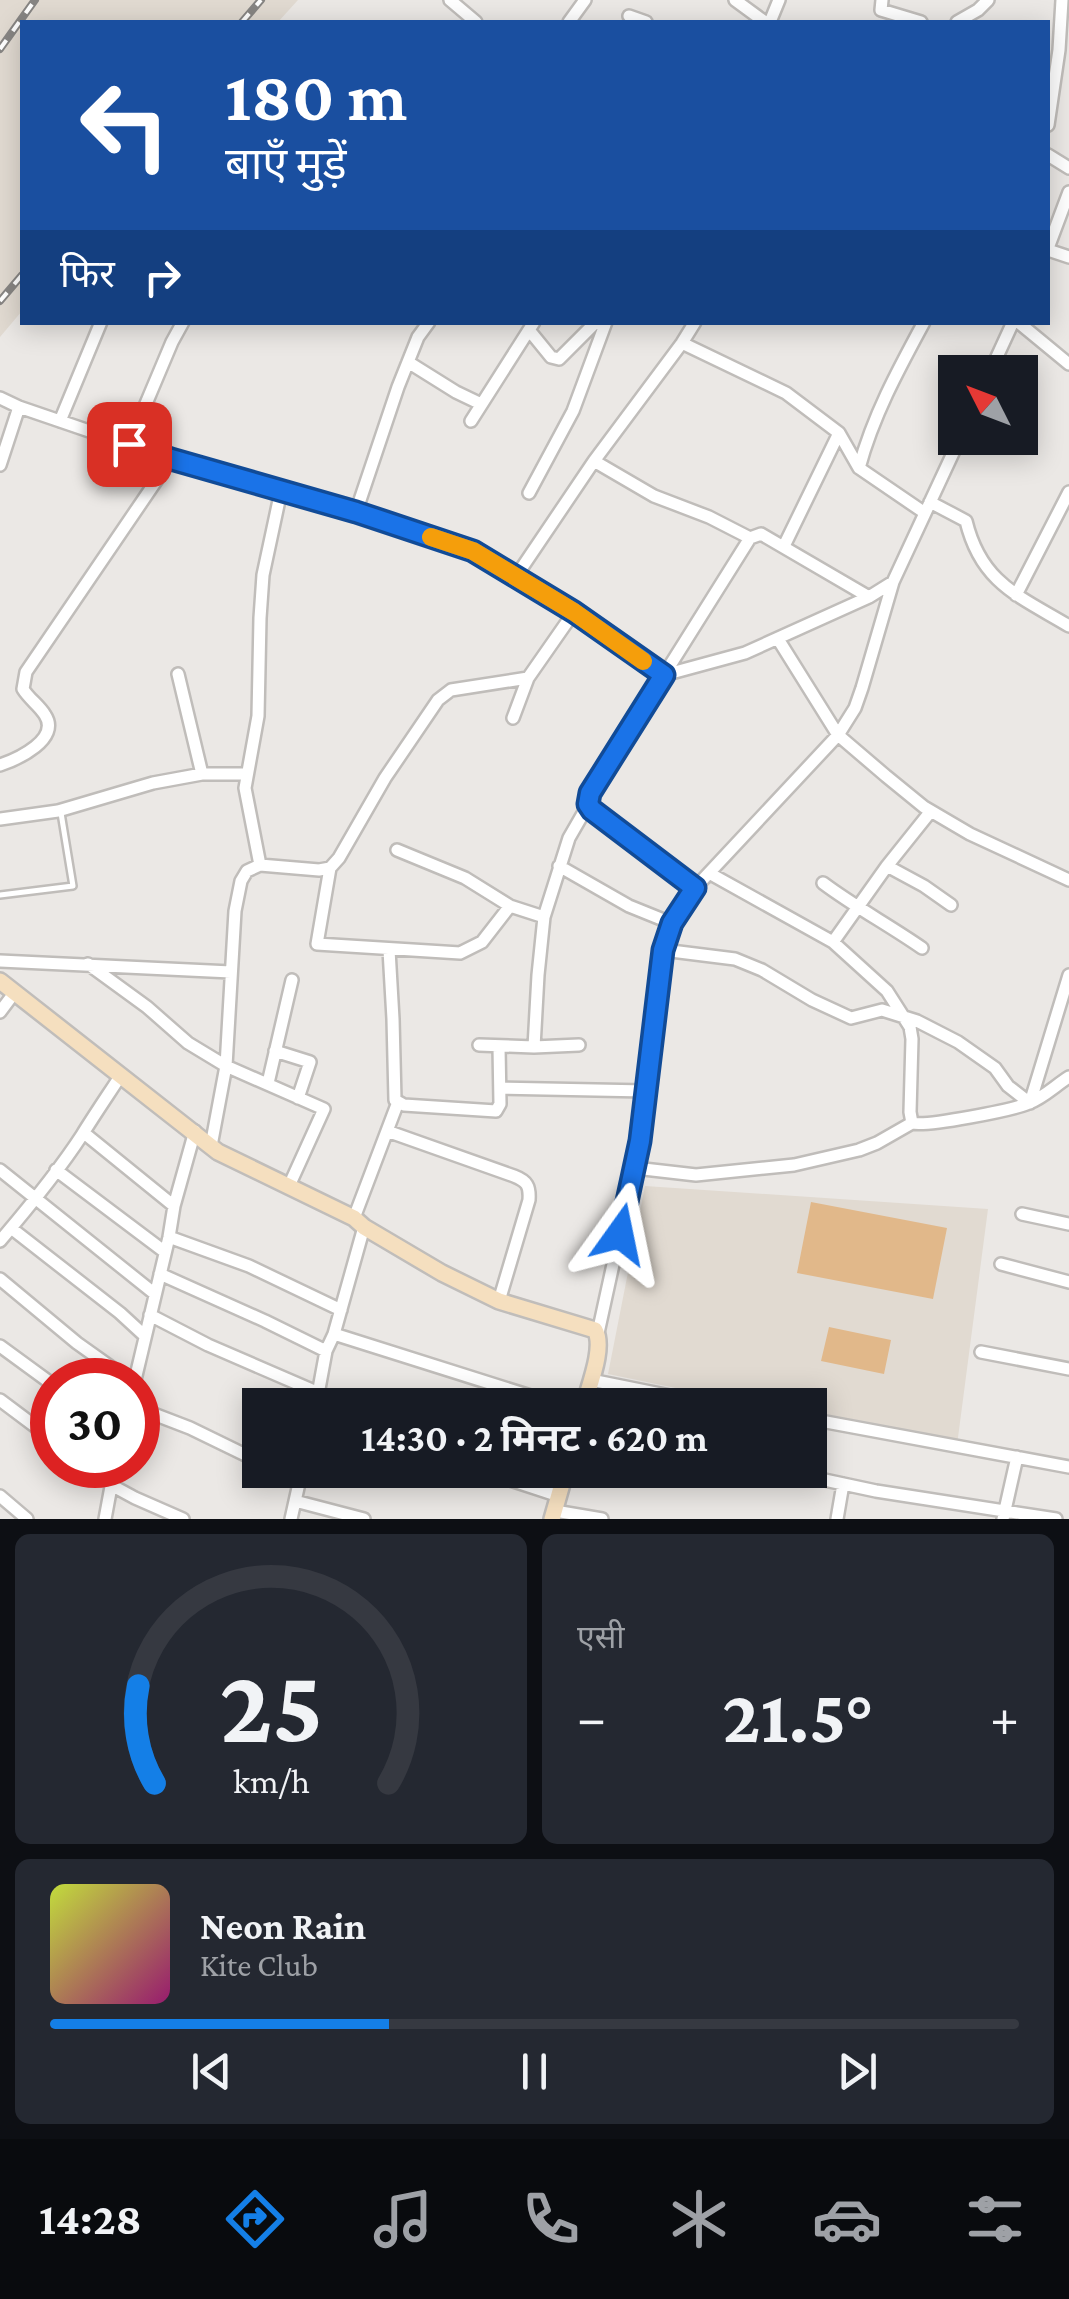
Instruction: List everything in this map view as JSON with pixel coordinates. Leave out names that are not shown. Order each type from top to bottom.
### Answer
[{"type":"street","points":[[450,0],[474,20]]},
{"type":"street","points":[[570,20],[586,0]]},
{"type":"street","points":[[734,0],[764,20]]},
{"type":"street","points":[[960,20],[988,0]]},
{"type":"street","points":[[1050,115],[1064,47],[1062,0]]},
{"type":"street","points":[[880,11],[914,20]]},
{"type":"street","points":[[630,16],[641,20]]},
{"type":"street","points":[[1050,244],[1069,192]]},
{"type":"street","points":[[60,420],[100,325]]},
{"type":"street","points":[[129,444],[181,325]]},
{"type":"street","points":[[356,512],[408,362],[427,325]]},
{"type":"street","points":[[471,421],[531,326],[551,357],[559,359],[593,325]]},
{"type":"street","points":[[530,494],[574,410],[605,325]]},
{"type":"street","points":[[515,578],[693,325]]},
{"type":"street","points":[[859,468],[868,434],[922,325]]},
{"type":"street","points":[[998,355],[1014,325]]},
{"type":"street","points":[[1019,325],[1069,364]]},
{"type":"street","points":[[682,344],[786,393],[839,434],[859,468],[927,507],[966,521],[982,563],[1016,594],[1069,626]]},
{"type":"street","points":[[408,362],[481,404]]},
{"type":"street","points":[[0,398],[171,459],[356,512],[473,551],[574,612],[664,675],[745,654],[893,582]]},
{"type":"street","points":[[0,465],[19,407]]},
{"type":"street","points":[[784,546],[839,434]]},
{"type":"street","points":[[589,1388],[598,1353],[597,1332],[634,1168],[663,950],[672,923],[695,888],[838,734],[855,708],[893,582],[952,455]]},
{"type":"street","points":[[0,765],[17,759],[42,740],[49,728],[49,720],[23,689],[26,672],[171,459]]},
{"type":"street","points":[[594,461],[654,496],[750,538]]},
{"type":"street","points":[[260,865],[245,788],[258,716],[264,575],[281,491]]},
{"type":"street","points":[[1016,594],[1069,492]]},
{"type":"street","points":[[534,1048],[544,917],[569,838],[590,793],[750,538],[761,534],[869,597]]},
{"type":"street","points":[[513,718],[528,678],[574,612]]},
{"type":"street","points":[[778,638],[838,734],[886,776],[931,811],[970,834],[1069,880]]},
{"type":"street","points":[[178,674],[202,774]]},
{"type":"street","points":[[510,906],[482,942],[460,953],[317,944],[330,868],[438,700],[451,690],[528,678]]},
{"type":"street","points":[[0,818],[60,810],[202,774],[246,774]]},
{"type":"street","points":[[588,804],[695,888]]},
{"type":"street","points":[[833,942],[931,811]]},
{"type":"street","points":[[397,850],[465,878],[510,906],[544,917]]},
{"type":"street","points":[[211,1146],[226,1066],[235,912],[241,880],[247,871],[260,865],[330,868]]},
{"type":"street","points":[[560,866],[630,906],[672,923]]},
{"type":"street","points":[[887,866],[952,906]]},
{"type":"street","points":[[708,873],[833,942],[887,991],[910,1027],[912,1123]]},
{"type":"street","points":[[822,883],[922,948]]},
{"type":"street","points":[[388,950],[395,1100],[404,1105],[491,1112],[499,1108],[499,1046]]},
{"type":"street","points":[[663,950],[734,959],[851,1018],[882,1010],[905,1017],[958,1042],[995,1068],[1008,1086],[1030,1103]]},
{"type":"street","points":[[0,961],[232,972]]},
{"type":"street","points":[[88,964],[188,1043],[226,1066],[324,1109],[289,1186]]},
{"type":"street","points":[[1030,1103],[1069,976]]},
{"type":"street","points":[[0,980],[218,1152],[359,1222],[442,1274],[499,1301],[597,1332]]},
{"type":"street","points":[[268,1083],[292,980]]},
{"type":"street","points":[[0,1012],[15,992]]},
{"type":"street","points":[[478,1045],[579,1045]]},
{"type":"street","points":[[276,1051],[310,1062],[298,1098]]},
{"type":"street","points":[[0,1241],[84,1133],[122,1075]]},
{"type":"street","points":[[634,1168],[696,1175],[794,1166],[860,1150],[912,1123],[934,1124],[1030,1103],[1069,1077]]},
{"type":"street","points":[[500,1088],[646,1092]]},
{"type":"street","points":[[320,1388],[359,1222],[398,1102]]},
{"type":"street","points":[[138,1358],[194,1131]]},
{"type":"street","points":[[387,1131],[514,1176],[530,1188],[499,1301]]},
{"type":"street","points":[[84,1133],[174,1206]]},
{"type":"street","points":[[0,1170],[156,1294]]},
{"type":"street","points":[[56,1170],[166,1252]]},
{"type":"street","points":[[1022,1214],[1069,1224]]},
{"type":"street","points":[[11,1228],[145,1336]]},
{"type":"street","points":[[169,1237],[249,1266],[341,1310]]},
{"type":"street","points":[[1001,1264],[1069,1282]]},
{"type":"street","points":[[160,1274],[326,1352]]},
{"type":"street","points":[[0,1280],[100,1358]]},
{"type":"street","points":[[150,1315],[296,1388]]},
{"type":"street","points":[[334,1334],[505,1388]]},
{"type":"street","points":[[0,1346],[30,1368]]},
{"type":"street","points":[[981,1352],[1069,1369]]},
{"type":"street","points":[[591,1380],[631,1388]]},
{"type":"street","points":[[0,1400],[30,1422]]},
{"type":"street","points":[[160,1416],[242,1453]]},
{"type":"street","points":[[827,1422],[1069,1466]]},
{"type":"street","points":[[1004,1515],[1016,1457]]},
{"type":"street","points":[[827,1481],[1004,1515],[1056,1519]]},
{"type":"street","points":[[838,1519],[843,1484]]},
{"type":"street","points":[[105,1519],[111,1488]]},
{"type":"street","points":[[121,1488],[179,1518]]},
{"type":"street","points":[[292,1519],[298,1488]]},
{"type":"street","points":[[515,1488],[555,1509],[602,1519]]},
{"type":"street","points":[[0,1496],[27,1519]]},
{"type":"street","points":[[295,1501],[364,1519]]},
{"type":"lane","points":[[0,895],[72,886],[60,810]]},
{"type":"shaded area","points":[[0,0],[298,0],[280,20],[20,20],[20,313],[0,337]]},
{"type":"shaded area","points":[[645,1186],[988,1209],[957,1445],[827,1419],[827,1388],[676,1388],[608,1374]]},
{"type":"shaded area","points":[[811,1202],[947,1228],[933,1299],[797,1273]]},
{"type":"shaded area","points":[[829,1327],[891,1340],[884,1374],[821,1361]]},
{"type":"railway","points":[[21,20],[35,0]]},
{"type":"railway","points":[[244,20],[261,0]]},
{"type":"railway","points":[[0,49],[20,21]]},
{"type":"railway","points":[[0,301],[20,277]]},
{"type":"slow traffic","points":[[431,537],[473,551],[574,612],[643,661]]},
{"type":"route","points":[[129,444],[473,551],[574,612],[664,675],[588,799],[592,810],[695,888],[672,923],[663,950],[640,1141],[620,1234]]}]
